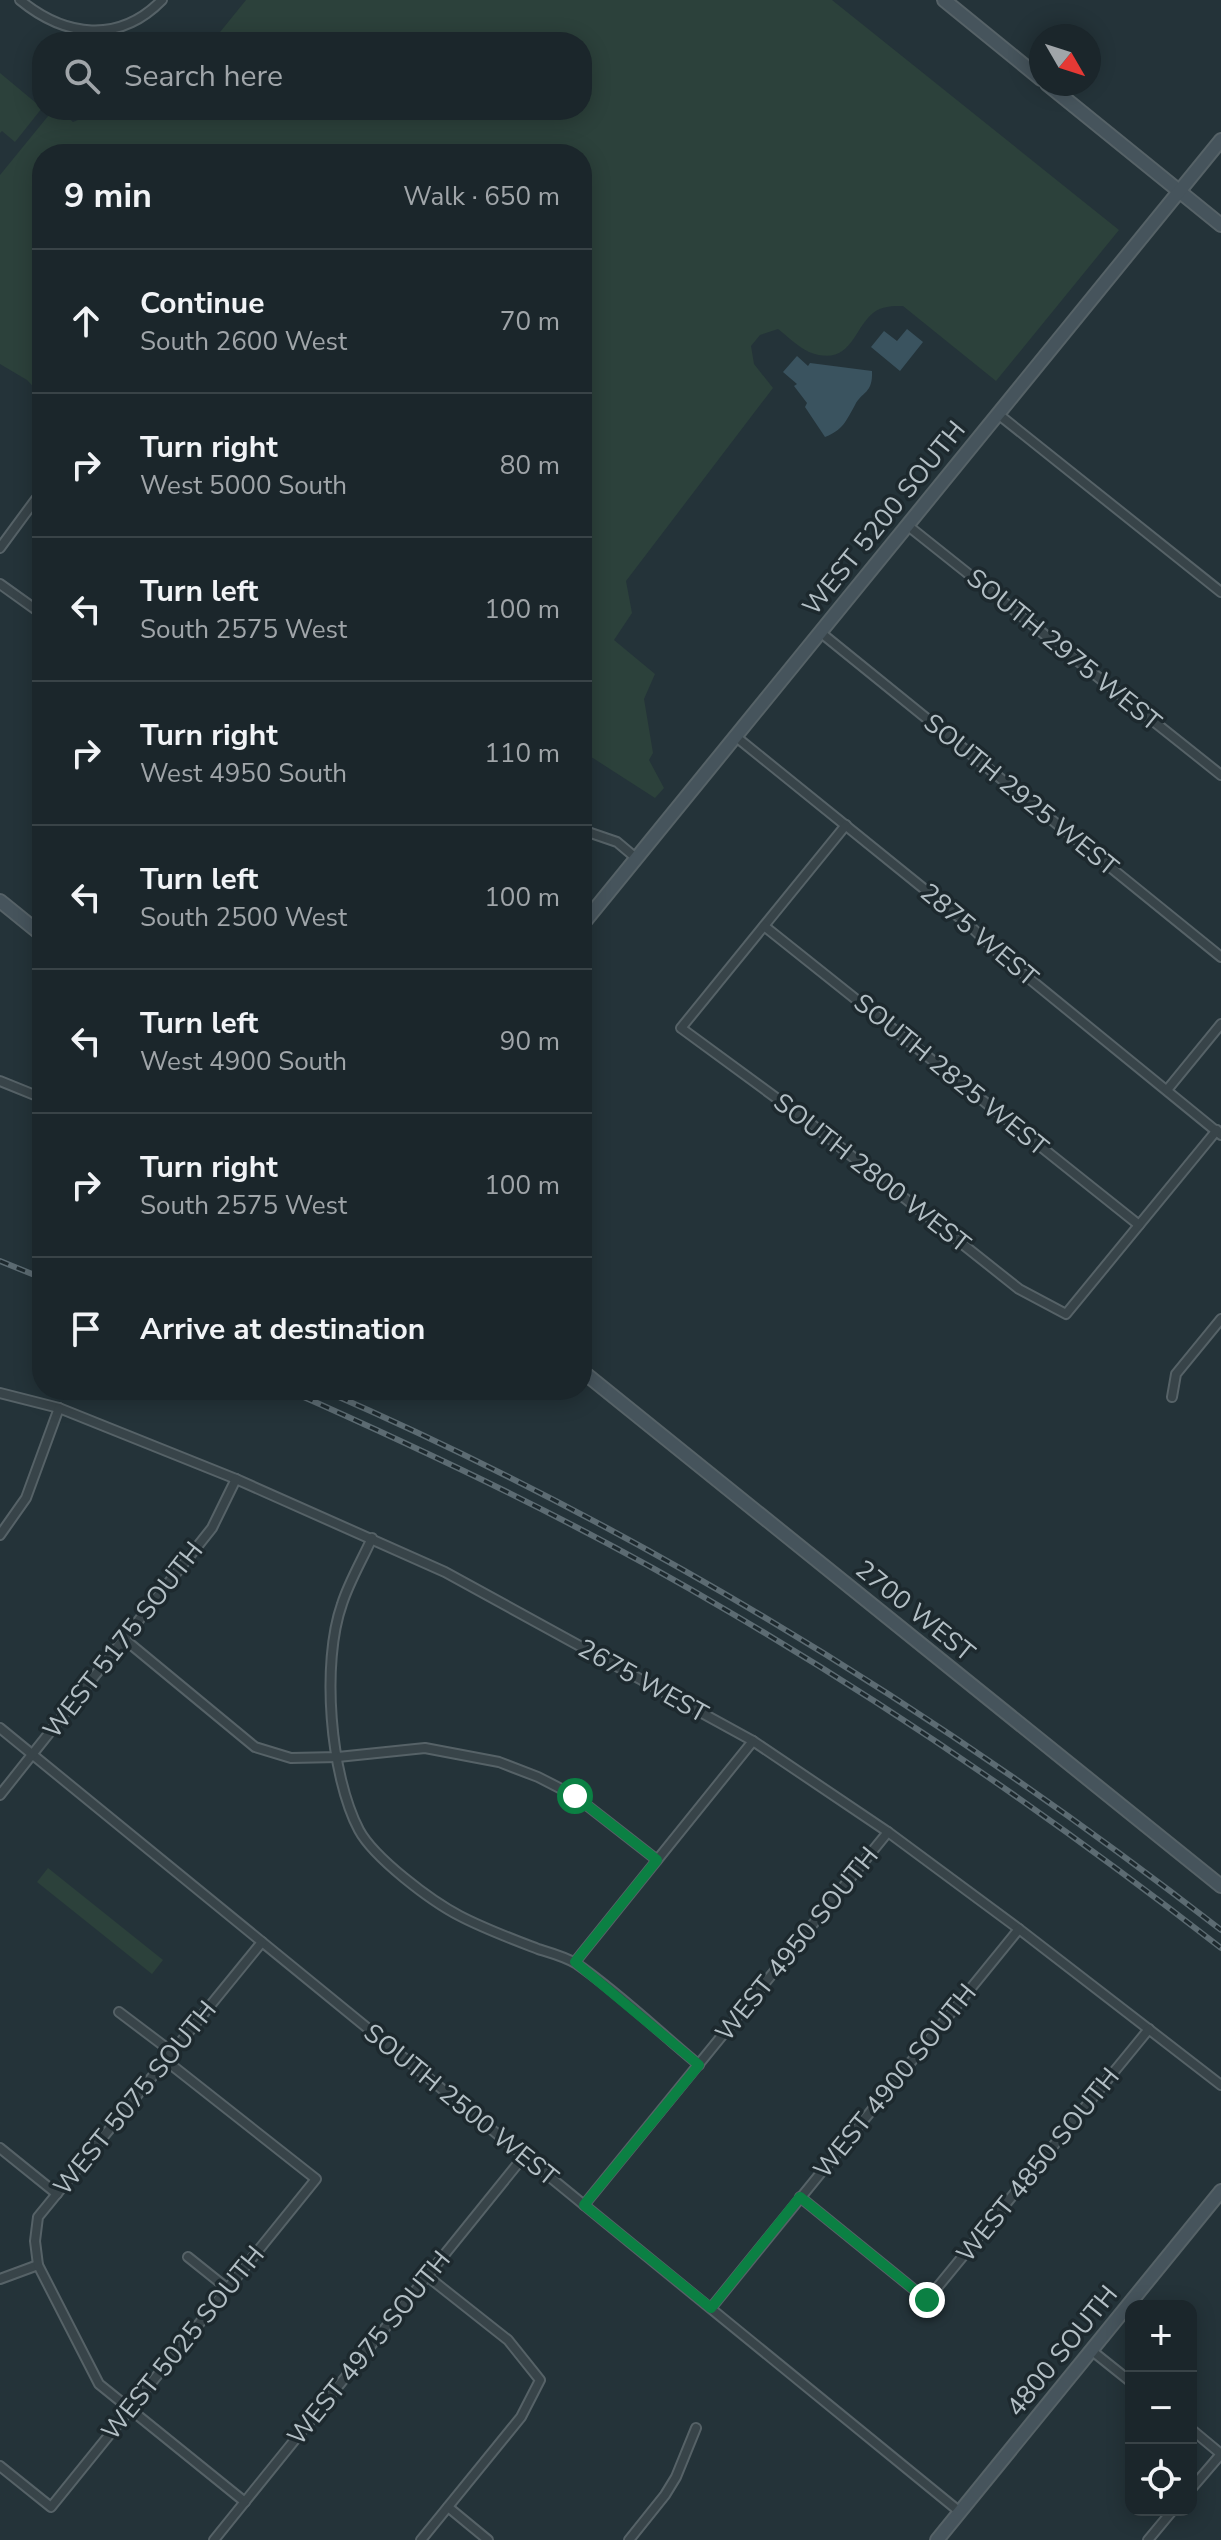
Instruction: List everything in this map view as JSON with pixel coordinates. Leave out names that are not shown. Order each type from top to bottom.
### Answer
[{"type":"street","points":[[20,0],[37,14],[59,25],[99,30],[127,25],[150,12],[162,0]]},
{"type":"street","points":[[944,0],[1029,69]]},
{"type":"street","points":[[1062,96],[1221,225]]},
{"type":"street","name":"WEST 5200 SOUTH","points":[[592,913],[1221,140]]},
{"type":"street","points":[[998,414],[1221,592]]},
{"type":"street","points":[[0,548],[32,504]]},
{"type":"street","name":"SOUTH 2975 WEST","points":[[907,525],[1221,775]]},
{"type":"street","points":[[0,584],[32,607]]},
{"type":"street","name":"SOUTH 2925 WEST","points":[[820,632],[1221,957]]},
{"type":"street","name":"2875 WEST","points":[[735,736],[1219,1132]]},
{"type":"street","points":[[764,926],[846,825]]},
{"type":"street","points":[[592,833],[617,842],[636,858]]},
{"type":"street","points":[[0,901],[32,927]]},
{"type":"street","name":"SOUTH 2800 WEST","points":[[764,926],[681,1028],[805,1119],[1019,1289],[1066,1314],[1139,1225]]},
{"type":"street","name":"SOUTH 2825 WEST","points":[[764,926],[1139,1225]]},
{"type":"street","points":[[1167,1090],[1221,1024]]},
{"type":"street","points":[[0,1081],[32,1094]]},
{"type":"street","points":[[1139,1225],[1219,1132]]},
{"type":"street","points":[[1172,1397],[1176,1374],[1219,1324]]},
{"type":"street","name":"2700 WEST","points":[[592,1379],[1221,1886]]},
{"type":"street","name":"2675 WEST","points":[[0,1393],[59,1408],[372,1538],[445,1572],[753,1741],[888,1832],[1221,2085]]},
{"type":"street","points":[[0,1535],[26,1498],[59,1408]]},
{"type":"street","name":"WEST 5175 SOUTH","points":[[0,1795],[212,1528],[236,1479]]},
{"type":"street","points":[[372,1538],[341,1605],[331,1650],[330,1684],[338,1757],[346,1799],[360,1832],[379,1855],[458,1915],[575,1962],[699,2065]]},
{"type":"street","points":[[123,1638],[255,1747],[291,1758],[338,1757],[425,1748],[499,1762],[575,1796],[657,1860]]},
{"type":"street","name":"SOUTH 2500 WEST","points":[[0,1728],[960,2512]]},
{"type":"street","points":[[575,1962],[753,1741]]},
{"type":"street","name":"WEST 4950 SOUTH","points":[[584,2205],[888,1832]]},
{"type":"street","name":"WEST 4900 SOUTH","points":[[711,2308],[1019,1929]]},
{"type":"street","name":"WEST 5075 SOUTH","points":[[38,2265],[35,2241],[38,2217],[262,1942]]},
{"type":"street","points":[[119,2012],[164,2046],[169,2057]]},
{"type":"street","name":"WEST 4850 SOUTH","points":[[800,2197],[927,2300],[1149,2029]]},
{"type":"street","name":"WEST 5025 SOUTH","points":[[0,2466],[51,2507],[316,2179],[174,2067],[169,2057]]},
{"type":"street","points":[[0,2148],[57,2194]]},
{"type":"street","name":"WEST 4975 SOUTH","points":[[214,2540],[524,2156]]},
{"type":"street","name":"4800 SOUTH","points":[[937,2540],[1221,2191]]},
{"type":"street","points":[[188,2257],[228,2289]]},
{"type":"street","points":[[0,2279],[38,2265],[99,2384],[245,2502]]},
{"type":"street","points":[[421,2540],[521,2417],[540,2380],[508,2340],[427,2276]]},
{"type":"street","points":[[1091,2350],[1125,2377]]},
{"type":"street","points":[[629,2540],[676,2477],[696,2428]]},
{"type":"street","points":[[1197,2434],[1221,2454],[1197,2482]]},
{"type":"street","points":[[448,2507],[488,2540]]},
{"type":"street","points":[[1148,2540],[1168,2516]]},
{"type":"green space","points":[[246,0],[832,0],[1119,230],[996,381],[903,306],[876,311],[849,344],[834,355],[809,352],[778,329],[760,335],[751,346],[754,364],[773,388],[626,581],[632,613],[614,640],[655,674],[644,699],[653,753],[649,760],[664,788],[655,798],[592,757],[592,144],[32,144],[32,385],[0,364],[0,175],[45,120],[592,120],[592,32],[220,32]]},
{"type":"green space","points":[[0,73],[32,100],[32,120],[15,142],[2,131],[0,133]]},
{"type":"green space","points":[[48,1868],[163,1960],[152,1974],[37,1882]]},
{"type":"water","points":[[907,329],[923,342],[900,371],[871,347],[884,331],[897,341]]},
{"type":"water","points":[[797,356],[808,366],[810,363],[872,371],[869,388],[840,428],[825,437],[805,407],[807,403],[794,386],[797,384],[783,372]]},
{"type":"railway","points":[[0,1261],[32,1274]]},
{"type":"railway","points":[[310,1400],[565,1521],[673,1579],[790,1648],[979,1771],[1221,1948]]},
{"type":"railway","points":[[345,1400],[560,1503],[789,1632],[1009,1775],[1221,1930]]},
{"type":"route","points":[[575,1796],[657,1860],[575,1962],[699,2065],[584,2205],[711,2308],[800,2197],[927,2300]]}]
